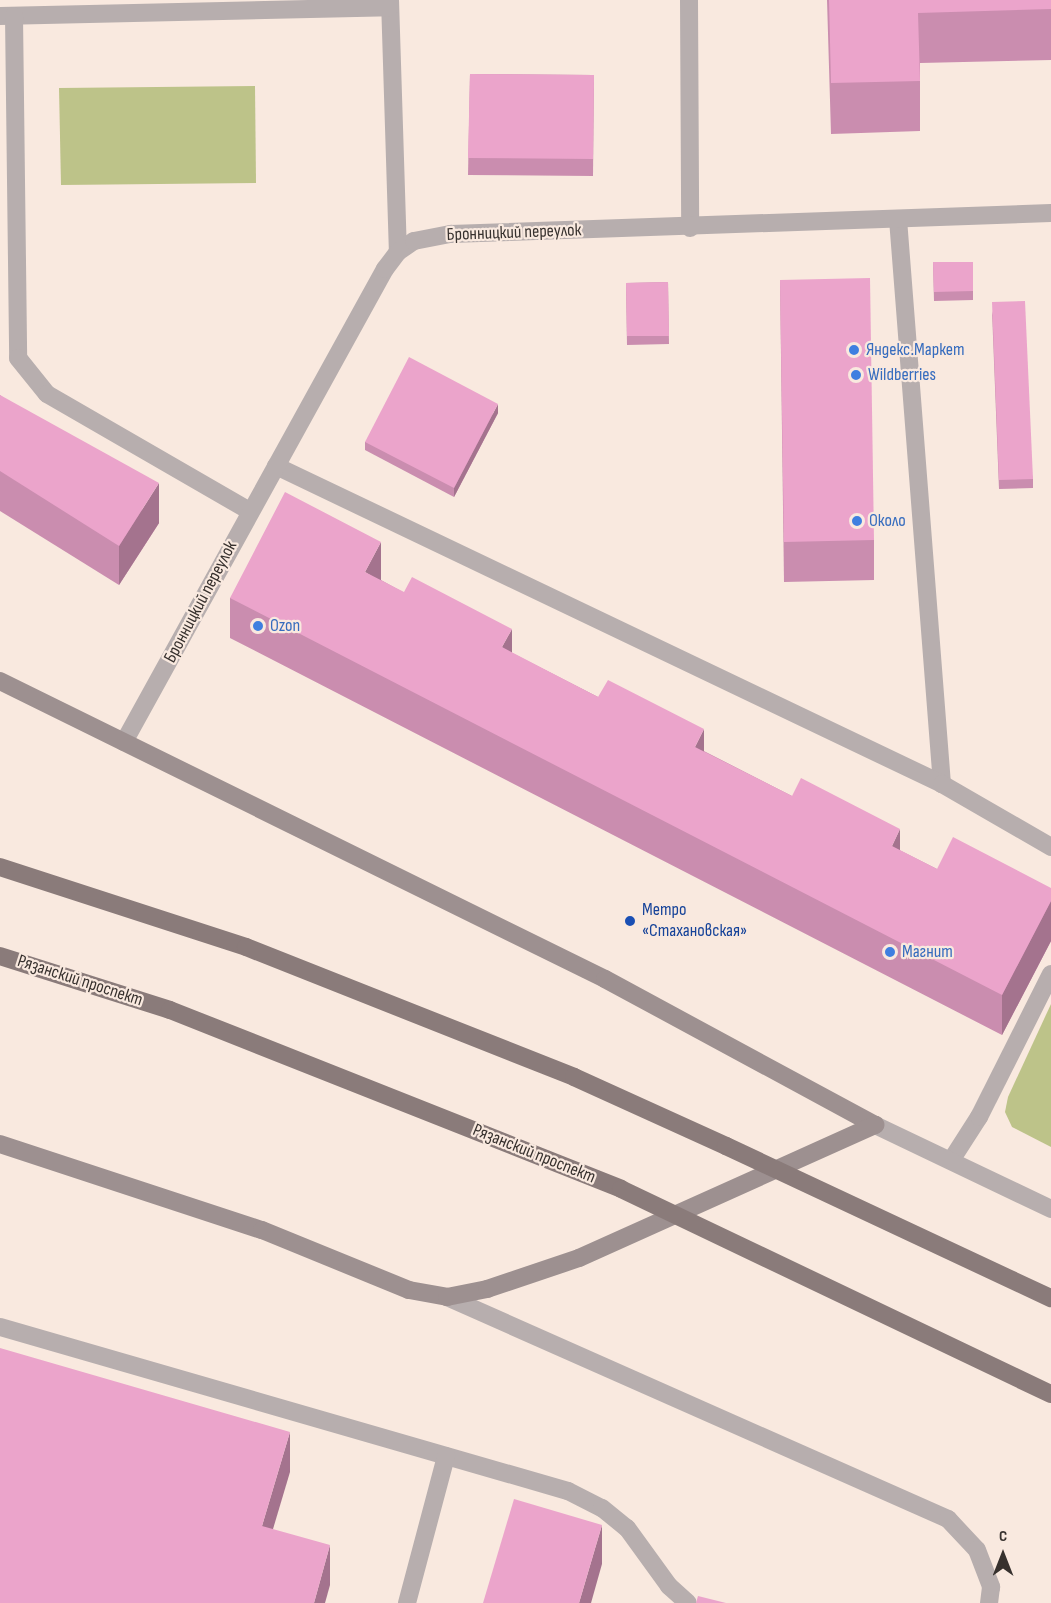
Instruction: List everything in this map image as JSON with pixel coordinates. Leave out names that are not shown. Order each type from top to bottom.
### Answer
[{"type":"main road","points":[[0,867],[246,947],[574,1077],[1051,1298]]},
{"type":"main road","name":"Рязанский проспект","points":[[0,956],[171,1010],[621,1190],[1051,1394]]},
{"type":"street","points":[[689,0],[690,228]]},
{"type":"street","points":[[250,511],[47,394],[18,358],[7,16],[390,4],[398,252]]},
{"type":"street","name":"Бронницкий переулок","points":[[124,742],[250,511],[398,252],[414,241],[452,234],[690,228],[1051,213]]},
{"type":"street","points":[[898,219],[942,784]]},
{"type":"street","points":[[276,466],[942,784],[1051,847]]},
{"type":"street","points":[[0,681],[605,979],[875,1125],[952,1159],[1051,1209]]},
{"type":"street","points":[[952,1159],[979,1117],[1051,974]]},
{"type":"street","points":[[447,1297],[487,1289],[579,1258],[875,1125]]},
{"type":"street","points":[[0,1144],[262,1230],[409,1290],[447,1297],[948,1520],[977,1550],[991,1587],[988,1603]]},
{"type":"street","points":[[0,1327],[568,1491],[602,1508],[627,1528],[669,1586],[688,1603]]},
{"type":"street","points":[[407,1603],[446,1456]]},
{"type":"green space","points":[[255,86],[256,183],[61,185],[59,88]]},
{"type":"green space","points":[[1051,1004],[1051,1147],[1012,1127],[1005,1112],[1008,1097]]},
{"type":"building","points":[[829,0],[1051,0],[1051,9],[918,13],[920,81],[831,83]]},
{"type":"building","points":[[470,74],[594,75],[593,159],[468,158]]},
{"type":"building","points":[[933,262],[973,262],[973,291],[934,292]]},
{"type":"building","points":[[870,278],[874,540],[784,542],[780,280]]},
{"type":"building","points":[[668,282],[669,336],[627,336],[626,283]]},
{"type":"building","points":[[1025,301],[1033,479],[999,480],[992,302]]},
{"type":"building","points":[[409,357],[498,404],[454,488],[365,442]]},
{"type":"building","points":[[0,395],[159,483],[119,546],[0,471]]},
{"type":"building","points":[[285,492],[381,542],[365,572],[404,592],[412,577],[512,629],[502,647],[598,697],[608,680],[704,729],[695,747],[792,796],[801,778],[900,829],[892,846],[937,869],[953,837],[1051,888],[1051,901],[1002,995],[230,598]]},
{"type":"building","points":[[0,1348],[290,1432],[262,1526],[330,1545],[314,1603],[0,1603]]},
{"type":"building","points":[[514,1499],[602,1525],[579,1603],[483,1603]]},
{"type":"building","points":[[698,1596],[726,1603],[696,1603]]},
{"type":"place","name":"Яндекс.Маркет","points":[[854,350]]},
{"type":"place","name":"Wildberries","points":[[856,375]]},
{"type":"place","name":"Около","points":[[857,521]]},
{"type":"place","name":"Ozon","points":[[258,626]]},
{"type":"place","name":"Метро «Стахановская»","points":[[630,921]]},
{"type":"place","name":"Магнит","points":[[890,952]]}]
